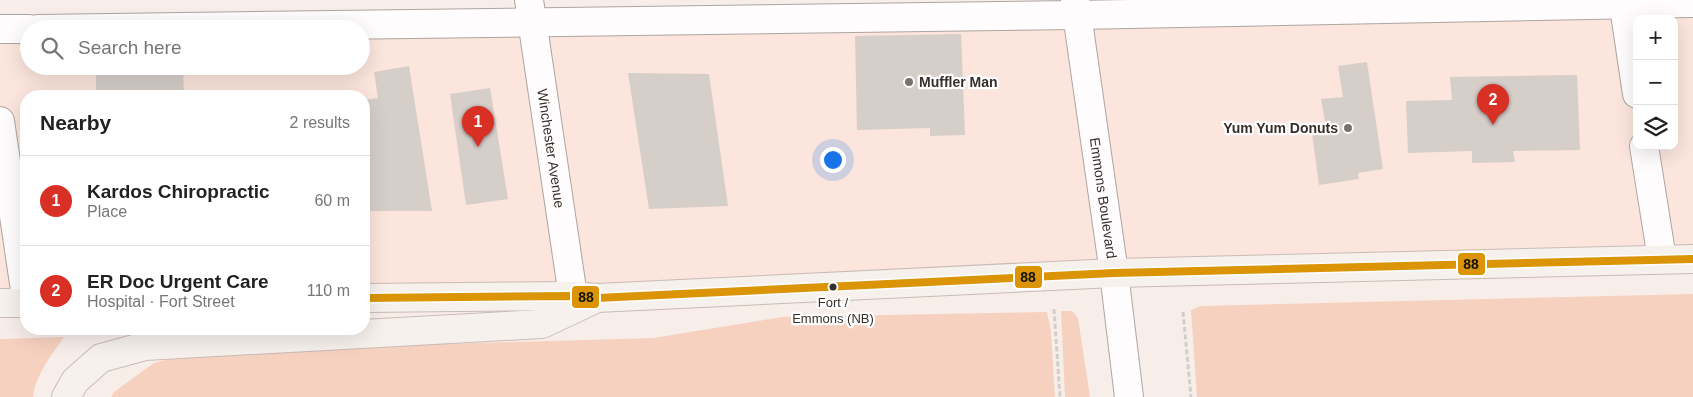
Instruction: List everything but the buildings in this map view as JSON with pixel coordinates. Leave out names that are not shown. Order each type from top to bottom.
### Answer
[{"type":"main road","points":[[370,298],[585,297],[1114,273],[1693,259]]},
{"type":"main road","points":[[370,334],[542,324],[585,297]]},
{"type":"main road","points":[[0,303],[20,303]]},
{"type":"main road","points":[[66,397],[75,380],[101,358],[145,346],[344,335]]},
{"type":"street","points":[[1624,3],[1633,66]]},
{"type":"street","points":[[284,20],[530,11],[1693,3]]},
{"type":"street","name":"Emmons Boulevard","points":[[1076,8],[1114,273],[1129,397]]},
{"type":"street","name":"Winchester Avenue","points":[[530,11],[585,297]]},
{"type":"street","points":[[0,29],[20,29]]},
{"type":"street","points":[[0,122],[20,257]]},
{"type":"street","points":[[1645,150],[1662,259]]},
{"type":"path","points":[[1054,308],[1060,397]]},
{"type":"path","points":[[1183,312],[1191,397]]},
{"type":"shaded area","points":[[1693,3],[1693,259],[370,298],[370,90],[20,90],[20,303],[0,303],[0,29],[20,29],[20,75],[370,75],[370,29]]},
{"type":"shaded area","points":[[1693,294],[1693,397],[1197,397],[1191,310],[1201,306]]},
{"type":"shaded area","points":[[1061,311],[1072,311],[1078,318],[1090,397],[1065,397]]},
{"type":"shaded area","points":[[1047,312],[1051,331],[1055,397],[111,397],[114,392],[154,363],[199,351],[653,338],[782,317]]},
{"type":"shaded area","points":[[64,337],[41,373],[33,397],[0,397],[0,339]]},
{"type":"transit line","name":"88","points":[[370,298],[573,296],[597,298],[1114,273],[1693,259]]},
{"type":"place","name":"Muffler Man","points":[[909,82]]},
{"type":"place","name":"ER Doc Urgent Care","points":[[1493,125]]},
{"type":"place","name":"Yum Yum Donuts","points":[[1348,128]]},
{"type":"place","name":"Kardos Chiropractic","points":[[478,147]]},
{"type":"place","name":"Fort / Emmons (NB)","points":[[833,287]]}]
